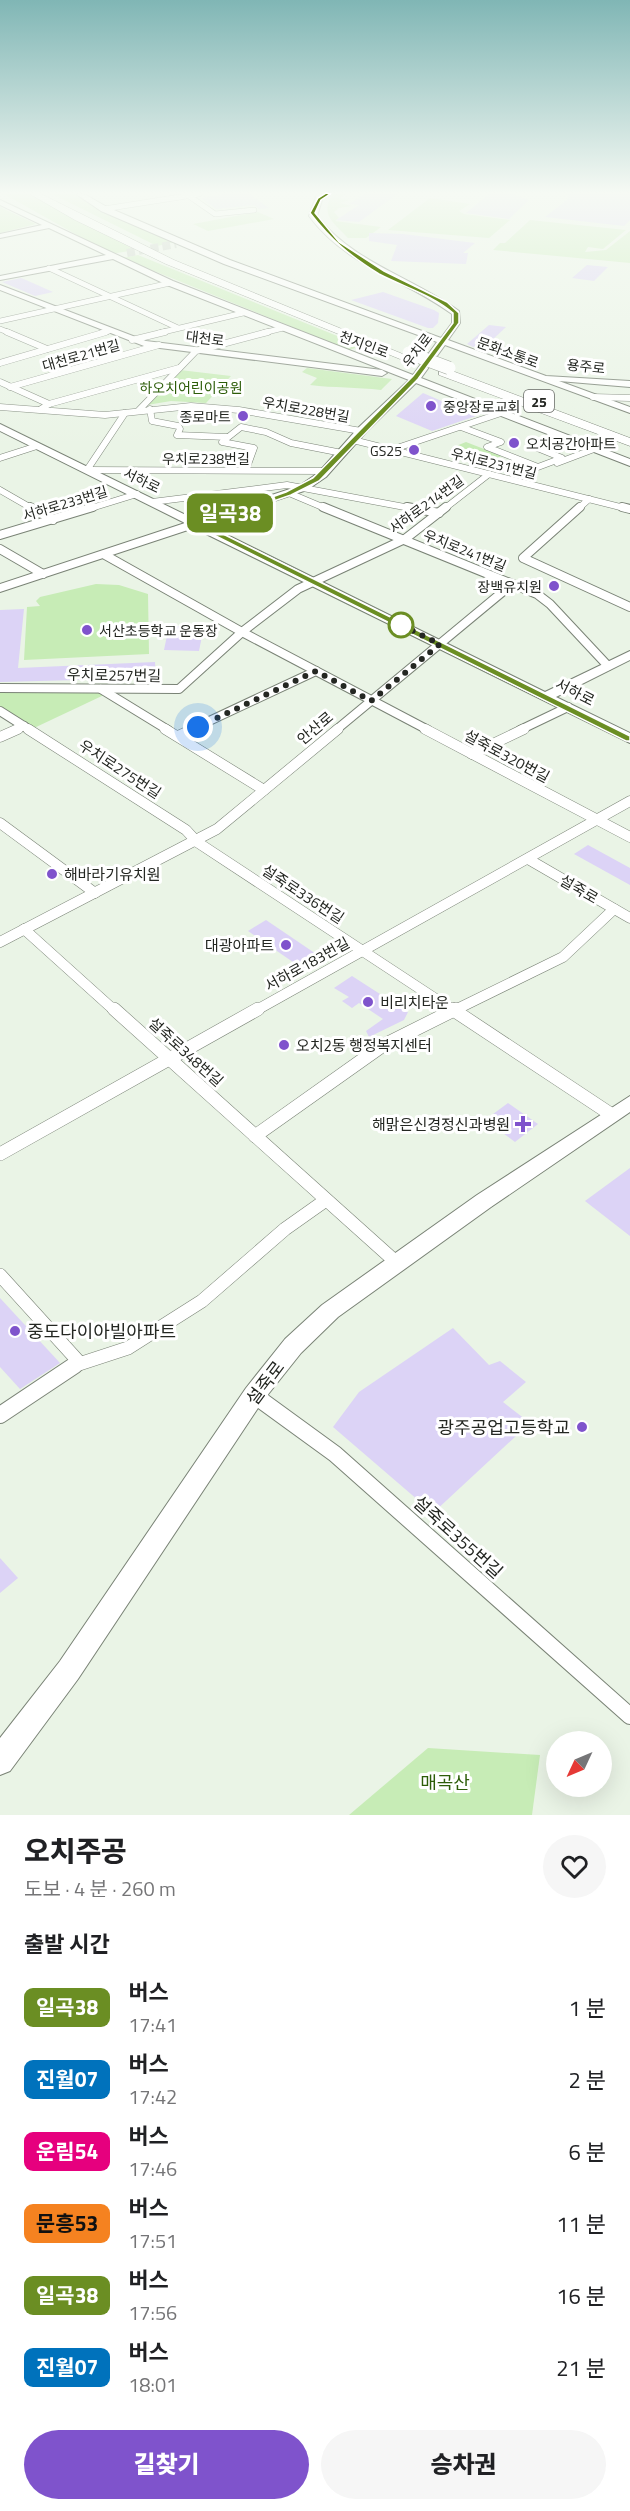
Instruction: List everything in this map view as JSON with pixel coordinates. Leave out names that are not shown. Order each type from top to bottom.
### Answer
[{"type":"highway","name":"25","points":[[210,279],[446,370],[630,435]]},
{"type":"highway","name":"25","points":[[225,279],[407,355]]},
{"type":"highway","name":"25","points":[[446,370],[630,442]]},
{"type":"highway","points":[[475,383],[517,404],[630,449]]},
{"type":"street","points":[[70,279],[178,328]]},
{"type":"street","name":"천지인로","points":[[160,279],[630,463]]},
{"type":"street","name":"문화소통로","points":[[272,279],[630,410]]},
{"type":"street","name":"우치로","points":[[0,588],[289,494],[303,488],[326,471],[361,431],[416,378],[456,323],[456,313],[445,303],[394,279]]},
{"type":"street","points":[[0,321],[170,283]]},
{"type":"street","name":"대천로","points":[[0,287],[132,340],[196,351],[416,378]]},
{"type":"street","points":[[132,340],[243,313]]},
{"type":"street","points":[[138,410],[196,351],[283,328]]},
{"type":"street","points":[[0,329],[47,349]]},
{"type":"street","points":[[0,363],[110,332]]},
{"type":"street","name":"대천로21번길","points":[[10,387],[159,345]]},
{"type":"street","points":[[374,363],[396,365],[455,354],[479,356]]},
{"type":"street","points":[[41,409],[49,404],[179,368]]},
{"type":"street","name":"용주로","points":[[540,378],[564,376],[630,384]]},
{"type":"street","points":[[0,382],[49,404]]},
{"type":"street","points":[[395,397],[423,391],[456,394]]},
{"type":"street","name":"용주로","points":[[594,397],[630,398]]},
{"type":"street","name":"우치로228번길","points":[[0,407],[96,415],[179,406],[239,410],[361,431]]},
{"type":"street","points":[[150,409],[152,421],[178,426],[180,429],[177,435],[226,437]]},
{"type":"street","points":[[391,450],[501,412]]},
{"type":"street","points":[[87,470],[125,413]]},
{"type":"street","name":"서하로","points":[[0,427],[630,738]]},
{"type":"street","points":[[246,471],[254,448],[222,442],[241,427],[266,432],[291,443],[342,453]]},
{"type":"street","points":[[461,427],[501,442],[487,447],[538,467],[562,458],[531,445],[535,444]]},
{"type":"street","name":"우치로231번길","points":[[353,440],[630,509]]},
{"type":"street","points":[[0,458],[37,446]]},
{"type":"street","points":[[512,480],[594,449]]},
{"type":"street","name":"우치로238번길","points":[[87,470],[326,471]]},
{"type":"street","name":"서하로214번길","points":[[311,582],[405,539],[489,474]]},
{"type":"street","points":[[152,502],[287,486],[439,513]]},
{"type":"street","points":[[0,490],[53,520]]},
{"type":"street","name":"서하로233번길","points":[[0,535],[136,494]]},
{"type":"street","name":"우치로241번길","points":[[289,494],[405,539],[542,597],[608,666]]},
{"type":"street","points":[[589,499],[523,558],[630,606]]},
{"type":"street","points":[[0,549],[43,574]]},
{"type":"street","points":[[105,555],[371,701]]},
{"type":"street","points":[[242,632],[311,582]]},
{"type":"street","points":[[440,644],[512,584]]},
{"type":"street","name":"우치로257번길","points":[[0,688],[179,689],[242,632]]},
{"type":"street","name":"안산로","points":[[0,942],[197,842],[264,790],[440,644]]},
{"type":"street","points":[[547,696],[630,655]]},
{"type":"street","points":[[178,736],[316,671]]},
{"type":"street","points":[[101,689],[264,790]]},
{"type":"street","name":"설죽로320번길","points":[[371,701],[630,837]]},
{"type":"street","points":[[472,754],[568,707]]},
{"type":"street","name":"우치로275번길","points":[[0,711],[186,830],[197,842]]},
{"type":"street","points":[[0,737],[24,726]]},
{"type":"street","name":"서하로183번길","points":[[0,1154],[630,801]]},
{"type":"street","points":[[0,823],[94,893]]},
{"type":"street","name":"설죽로336번길","points":[[197,842],[453,1010],[621,1109]]},
{"type":"street","name":"설죽로","points":[[528,859],[630,918]]},
{"type":"street","points":[[255,1136],[367,1056],[453,1010],[562,957],[585,939],[614,909]]},
{"type":"street","name":"설죽로348번길","points":[[24,929],[397,1263]]},
{"type":"street","name":"설죽로","points":[[0,1761],[106,1617],[254,1395],[293,1346],[312,1328],[397,1263],[621,1109]]},
{"type":"street","points":[[0,1415],[79,1362],[128,1348],[202,1301],[285,1229],[326,1200]]},
{"type":"street","points":[[0,1275],[79,1362]]},
{"type":"street","name":"설죽로355번길","points":[[254,1395],[335,1454],[630,1716]]},
{"type":"green space","points":[[173,279],[196,279],[362,346],[349,350]]},
{"type":"green space","points":[[307,368],[392,379],[381,390],[310,385],[317,378],[302,372]]},
{"type":"green space","name":"하오치어린이공원","points":[[180,370],[231,376],[206,403],[171,401],[147,405]]},
{"type":"green space","points":[[466,442],[502,456],[487,462],[451,448]]},
{"type":"green space","name":"서산초등학교 운동장","points":[[96,584],[119,585],[148,594],[149,654],[24,660],[27,607],[40,606],[36,601],[40,597]]},
{"type":"green space","points":[[0,691],[95,692],[104,695],[34,728],[0,707]]},
{"type":"green space","name":"매곡산","points":[[428,1748],[540,1755],[532,1815],[349,1815]]},
{"type":"building","points":[[23,279],[53,292],[35,296],[2,282]]},
{"type":"building","points":[[383,292],[434,310],[439,313],[438,323],[433,328],[428,328],[351,300]]},
{"type":"building","points":[[489,325],[506,327],[489,343],[473,347],[467,344]]},
{"type":"building","name":"중앙장로교회","points":[[423,393],[476,416],[432,431],[396,416]]},
{"type":"building","points":[[24,609],[18,668],[155,662],[156,678],[0,682],[0,610]]},
{"type":"building","points":[[169,626],[204,626],[199,651],[164,650]]},
{"type":"building","points":[[588,845],[630,868],[630,885],[574,854]]},
{"type":"building","name":"대광아파트","points":[[266,920],[325,960],[306,971],[248,931]]},
{"type":"building","name":"비리치타운","points":[[352,976],[408,1012],[404,1020],[369,1037],[366,1031],[383,1019],[359,1003],[352,1008],[342,1001],[349,997],[334,988]]},
{"type":"building","points":[[508,1103],[538,1124],[515,1142],[485,1120]]},
{"type":"building","points":[[630,1168],[630,1236],[585,1201]]},
{"type":"building","name":"중도다이아빌아파트","points":[[0,1298],[60,1363],[20,1389],[0,1367]]},
{"type":"building","points":[[453,1328],[489,1365],[500,1361],[526,1382],[503,1402],[530,1423],[433,1513],[333,1427],[359,1392]]},
{"type":"building","points":[[0,1558],[18,1578],[0,1593]]},
{"type":"bus line","name":"일곡38","points":[[393,279],[445,303],[456,313],[456,323],[416,378],[363,429],[316,480],[289,494],[198,525],[630,738]]},
{"type":"place","name":"중앙장로교회","points":[[431,406]]},
{"type":"place","name":"종로마트","points":[[243,416]]},
{"type":"place","name":"오치공간아파트","points":[[514,443]]},
{"type":"place","name":"GS25","points":[[414,450]]},
{"type":"place","name":"장백유치원","points":[[554,586]]},
{"type":"place","name":"서산초등학교 운동장","points":[[87,630]]},
{"type":"place","name":"해바라기유치원","points":[[52,874]]},
{"type":"place","name":"대광아파트","points":[[286,945]]},
{"type":"place","name":"비리치타운","points":[[368,1002]]},
{"type":"place","name":"오치2동 행정복지센터","points":[[284,1045]]},
{"type":"place","name":"해맑은신경정신과병원","points":[[523,1124]]},
{"type":"place","name":"중도다이아빌아파트","points":[[15,1331]]},
{"type":"place","name":"광주공업고등학교","points":[[582,1427]]},
{"type":"route","points":[[198,727],[316,671],[371,701],[440,644],[401,625]]}]
